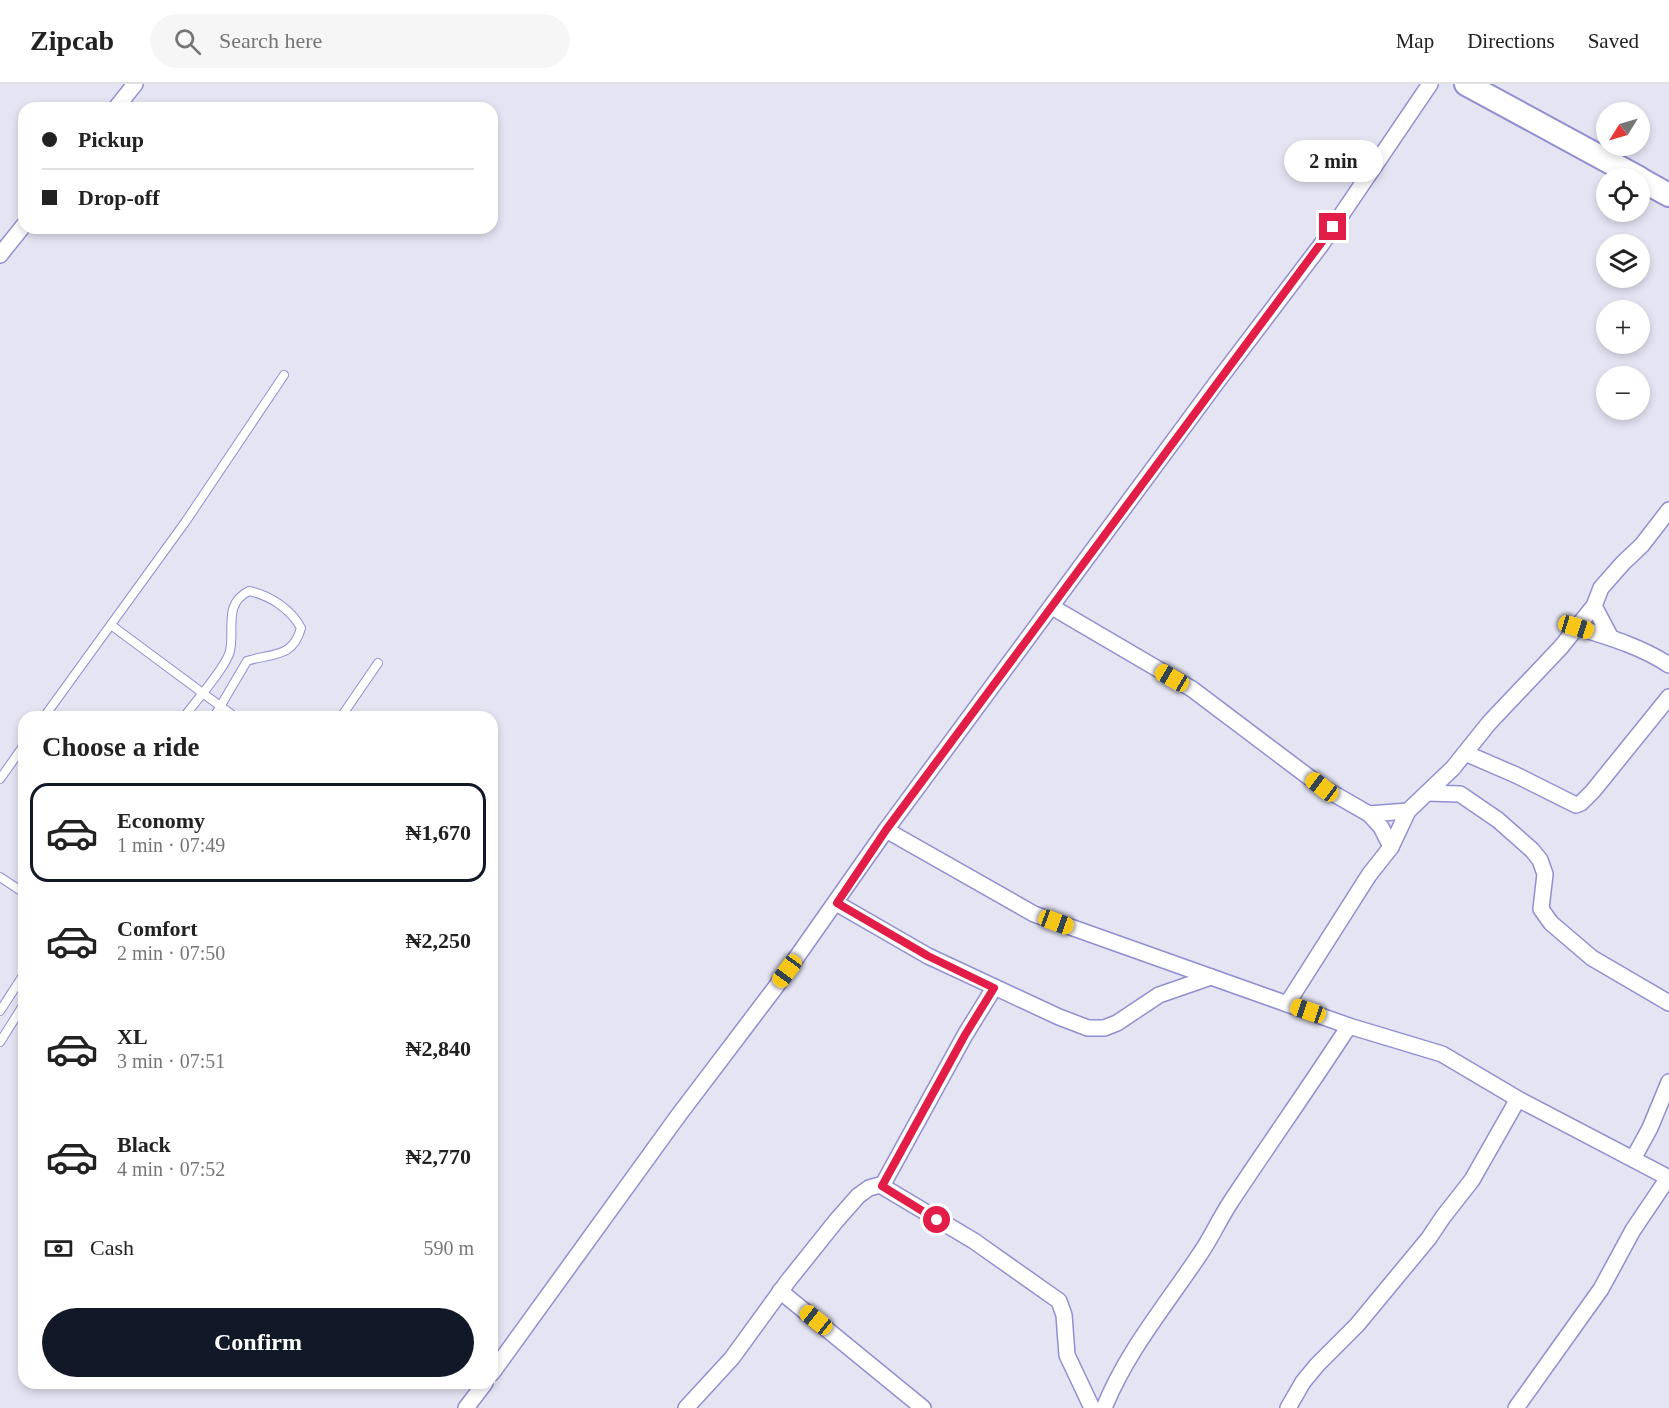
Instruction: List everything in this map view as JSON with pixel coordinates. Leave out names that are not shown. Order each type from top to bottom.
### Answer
[{"type":"street","points":[[121,102],[135,84]]},
{"type":"street","points":[[498,1365],[837,903],[886,830],[1321,245],[1430,84]]},
{"type":"street","points":[[1466,84],[1619,168]]},
{"type":"street","points":[[1650,185],[1669,195]]},
{"type":"street","points":[[0,255],[18,232]]},
{"type":"street","points":[[1287,1004],[1369,875],[1391,847],[1408,811],[1453,768],[1489,723],[1553,656],[1594,606],[1601,588],[1642,545],[1669,510]]},
{"type":"street","points":[[1594,606],[1611,638]]},
{"type":"street","points":[[1052,607],[1192,689],[1322,787],[1369,814],[1381,827],[1391,847]]},
{"type":"street","points":[[1576,627],[1651,653],[1669,664]]},
{"type":"street","points":[[1466,753],[1576,805],[1593,791],[1669,697]]},
{"type":"street","points":[[1453,768],[1460,794]]},
{"type":"street","points":[[1427,793],[1460,794],[1498,819],[1540,860],[1546,879],[1541,909],[1551,923],[1603,967],[1669,1003]]},
{"type":"street","points":[[1369,814],[1408,811]]},
{"type":"street","points":[[886,830],[1034,914],[1349,1026],[1442,1054],[1518,1099],[1668,1178],[1633,1230],[1601,1289],[1516,1408]]},
{"type":"street","points":[[837,903],[928,956],[994,988],[1088,1028],[1104,1028],[1128,1017],[1159,994],[1211,977]]},
{"type":"street","points":[[882,1186],[965,1035],[994,988]]},
{"type":"street","points":[[1104,1408],[1140,1338],[1203,1248],[1228,1206],[1349,1026]]},
{"type":"street","points":[[1633,1159],[1650,1128],[1669,1082]]},
{"type":"street","points":[[1288,1408],[1303,1382],[1317,1365],[1357,1325],[1429,1238],[1472,1180],[1518,1099]]},
{"type":"street","points":[[686,1408],[732,1358],[780,1292],[858,1196],[874,1186],[882,1186],[974,1241],[1059,1300],[1064,1315],[1067,1355],[1090,1402],[1111,1391]]},
{"type":"street","points":[[780,1292],[924,1408]]},
{"type":"street","points":[[466,1408],[480,1389]]},
{"type":"lane","points":[[48,711],[186,521],[284,375]]},
{"type":"lane","points":[[188,711],[230,652],[231,617],[241,595],[249,591],[259,593],[290,612],[301,628],[296,641],[284,652],[247,661],[218,711]]},
{"type":"lane","points":[[111,625],[226,711]]},
{"type":"lane","points":[[345,711],[378,663]]},
{"type":"lane","points":[[0,779],[18,754]]},
{"type":"lane","points":[[0,877],[18,889]]},
{"type":"lane","points":[[0,1011],[18,983]]},
{"type":"lane","points":[[0,1042],[18,1014]]},
{"type":"route","points":[[937,1220],[882,1186],[965,1035],[994,988],[928,956],[837,903],[886,830],[1333,227]]}]
